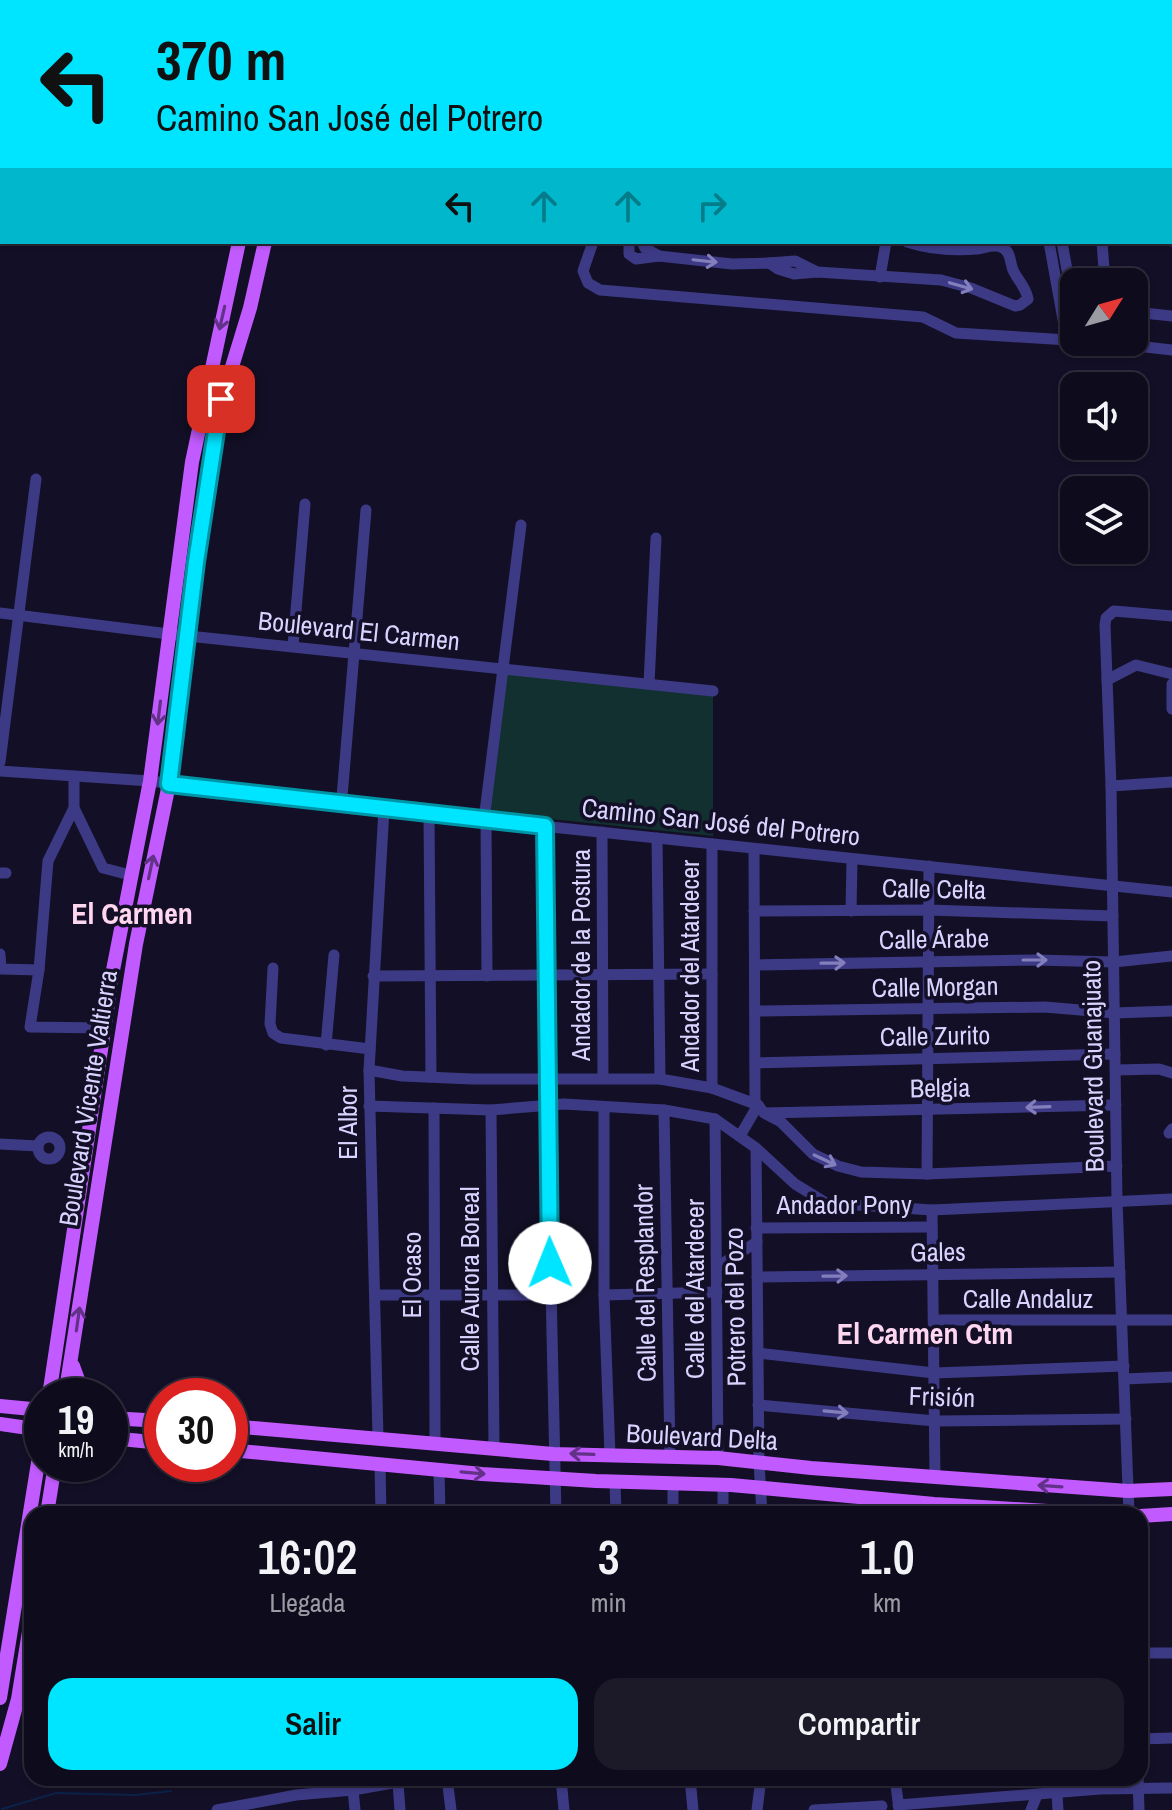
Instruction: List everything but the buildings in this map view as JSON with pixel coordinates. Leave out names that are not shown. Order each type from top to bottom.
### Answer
[{"type":"main road","name":"Boulevard Vicente Valtierra","points":[[52,1378],[104,1028],[130,875],[150,781],[197,435],[239,244]]},
{"type":"main road","name":"Boulevard Vicente Valtierra","points":[[69,1378],[136,944],[169,784],[217,416],[250,308],[265,244]]},
{"type":"main road","points":[[72,1361],[78,1378]]},
{"type":"main road","points":[[0,1406],[24,1408]]},
{"type":"main road","points":[[0,1424],[24,1427]]},
{"type":"main road","name":"Boulevard Delta","points":[[248,1428],[553,1454],[670,1455],[935,1478],[1128,1491],[1172,1489]]},
{"type":"main road","points":[[248,1446],[259,1442],[252,1428]]},
{"type":"main road","points":[[321,1434],[310,1447],[314,1455],[322,1460]]},
{"type":"main road","name":"Boulevard Delta","points":[[248,1452],[555,1478],[723,1484],[908,1506]]},
{"type":"main road","points":[[31,1506],[35,1482]]},
{"type":"main road","points":[[48,1506],[52,1482]]},
{"type":"main road","points":[[1148,1516],[1172,1514]]},
{"type":"main road","points":[[0,1698],[24,1549]]},
{"type":"main road","points":[[0,1764],[24,1673]]},
{"type":"street","points":[[592,244],[583,271],[588,283],[600,290],[923,317],[956,333],[1060,339]]},
{"type":"street","points":[[628,244],[632,257],[641,259],[659,256],[732,264],[769,263],[787,273],[941,280],[971,288],[1007,304],[1020,305],[1028,299],[1013,270],[1011,247],[998,244],[981,248],[941,249],[917,244]]},
{"type":"street","points":[[644,244],[659,256]]},
{"type":"street","points":[[880,277],[886,244]]},
{"type":"street","points":[[1049,244],[1060,295]]},
{"type":"street","points":[[1053,267],[1066,267],[1062,244]]},
{"type":"street","points":[[1102,244],[1104,268]]},
{"type":"street","points":[[1148,313],[1172,316]]},
{"type":"street","points":[[1148,347],[1172,350]]},
{"type":"street","points":[[0,762],[36,479]]},
{"type":"street","points":[[293,646],[305,504]]},
{"type":"street","points":[[342,797],[366,510]]},
{"type":"street","points":[[487,976],[485,816],[521,525]]},
{"type":"street","points":[[649,684],[656,538]]},
{"type":"street","name":"Boulevard Guanajuato","points":[[1129,1506],[1117,1197],[1106,618],[1120,611],[1172,616]]},
{"type":"street","name":"Boulevard El Carmen","points":[[0,613],[186,636],[713,691]]},
{"type":"street","points":[[1107,680],[1136,665],[1172,681],[1172,709]]},
{"type":"street","name":"Camino San José del Potrero","points":[[0,771],[150,781],[429,814],[485,816],[545,826],[1172,892]]},
{"type":"street","points":[[74,778],[74,808],[103,868],[130,875]]},
{"type":"street","points":[[1111,786],[1172,782]]},
{"type":"street","points":[[74,808],[48,861],[39,970],[30,1027],[104,1028]]},
{"type":"street","name":"El Albor","points":[[378,1437],[369,1070],[384,809]]},
{"type":"street","points":[[429,814],[431,1077]]},
{"type":"street","points":[[545,826],[556,1506]]},
{"type":"street","name":"Andador de la Postura","points":[[602,832],[603,1078]]},
{"type":"street","points":[[657,838],[660,1079]]},
{"type":"street","name":"Andador del Atardecer","points":[[712,844],[712,1088]]},
{"type":"street","points":[[740,1136],[759,1107],[755,1063],[754,849]]},
{"type":"street","points":[[851,911],[852,859]]},
{"type":"street","points":[[927,1174],[929,866]]},
{"type":"street","name":"Calle Celta","points":[[754,911],[929,910],[1113,916]]},
{"type":"street","points":[[0,954],[1,969],[39,970]]},
{"type":"street","points":[[326,1045],[334,955]]},
{"type":"street","name":"Calle Árabe","points":[[755,965],[929,961],[1114,962],[1172,956]]},
{"type":"street","points":[[273,968],[270,1024],[273,1033],[281,1038],[370,1049]]},
{"type":"street","points":[[373,976],[712,974]]},
{"type":"street","name":"Calle Morgan","points":[[755,1011],[1045,1007],[1115,1013],[1172,1011]]},
{"type":"street","name":"Calle Zurito","points":[[755,1063],[1115,1054]]},
{"type":"street","points":[[1116,1070],[1159,1069],[1172,1073]]},
{"type":"street","points":[[369,1070],[493,1080],[660,1079],[712,1088],[759,1107],[825,1161],[861,1172],[1117,1172]]},
{"type":"street","points":[[369,1106],[491,1110],[547,1103],[664,1110],[715,1119],[756,1148],[795,1184],[826,1203],[932,1210],[1117,1197],[1172,1199]]},
{"type":"street","name":"Belgia","points":[[759,1107],[928,1110],[1116,1105]]},
{"type":"street","points":[[604,1107],[604,1295],[610,1455]]},
{"type":"street","name":"El Ocaso","points":[[434,1108],[435,1442]]},
{"type":"street","name":"Calle Aurora Boreal","points":[[491,1110],[494,1448]]},
{"type":"street","name":"Calle del Resplandor","points":[[664,1110],[670,1455]]},
{"type":"street","name":"Calle del Atardecer","points":[[715,1119],[718,1458]]},
{"type":"street","points":[[0,1144],[38,1146]]},
{"type":"street","name":"Potrero del Pozo","points":[[756,1148],[762,1506]]},
{"type":"street","points":[[932,1210],[935,1478]]},
{"type":"street","name":"Andador Pony","points":[[756,1228],[932,1227]]},
{"type":"street","points":[[717,1267],[757,1242]]},
{"type":"street","name":"Gales","points":[[757,1277],[1120,1272]]},
{"type":"street","points":[[604,1295],[717,1292]]},
{"type":"street","points":[[375,1295],[551,1295]]},
{"type":"street","name":"Calle Andaluz","points":[[934,1320],[1172,1320]]},
{"type":"street","points":[[758,1353],[934,1373],[1124,1372],[1172,1377]]},
{"type":"street","name":"Frisión","points":[[758,1405],[935,1421],[1126,1419]]},
{"type":"street","points":[[380,1465],[381,1506]]},
{"type":"street","points":[[439,1470],[440,1506]]},
{"type":"street","points":[[615,1482],[616,1506]]},
{"type":"street","points":[[673,1483],[673,1506]]},
{"type":"street","points":[[723,1484],[723,1506]]},
{"type":"street","points":[[8,1648],[24,1651]]},
{"type":"street","points":[[1148,1653],[1172,1653]]},
{"type":"street","points":[[1148,1739],[1172,1738]]},
{"type":"street","points":[[1148,1785],[1172,1788]]},
{"type":"street","points":[[217,1810],[264,1806],[296,1795],[372,1786]]},
{"type":"street","points":[[391,1786],[400,1810]]},
{"type":"street","points":[[448,1786],[451,1810]]},
{"type":"street","points":[[562,1786],[564,1810]]},
{"type":"street","points":[[691,1786],[693,1810]]},
{"type":"street","points":[[757,1810],[760,1786]]},
{"type":"street","points":[[896,1786],[898,1808],[1123,1786]]},
{"type":"street","points":[[1057,1786],[1058,1810]]},
{"type":"street","points":[[1138,1786],[1139,1810]]},
{"type":"street","points":[[353,1790],[355,1810]]},
{"type":"street","points":[[1031,1810],[1037,1795]]},
{"type":"street","points":[[814,1810],[882,1806]]},
{"type":"green space","points":[[503,667],[713,691],[713,836],[485,812]]},
{"type":"waterway","points":[[2,1809],[56,1793],[136,1795],[171,1791]]},
{"type":"district","name":"El Carmen","points":[[132,914]]},
{"type":"district","name":"El Carmen Ctm","points":[[925,1334]]},
{"type":"route","points":[[221,399],[196,562],[169,784],[545,826],[550,1263]]}]
